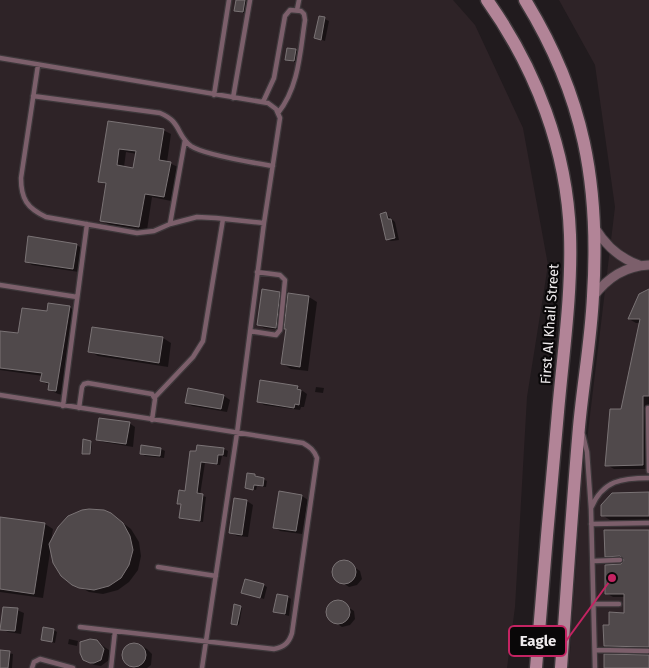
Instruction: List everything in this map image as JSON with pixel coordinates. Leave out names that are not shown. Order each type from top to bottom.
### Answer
[{"type":"main road","name":"First Al Khail Street","points":[[486,0],[515,44],[532,77],[546,111],[563,172],[570,235],[570,266],[536,668]]},
{"type":"main road","points":[[525,0],[557,58],[578,117],[585,144],[595,228],[593,297],[579,427],[561,668]]},
{"type":"street","points":[[595,228],[601,238],[618,255],[644,265]]},
{"type":"street","points":[[593,297],[613,277],[628,268],[644,265]]},
{"type":"lane","points":[[214,95],[229,0]]},
{"type":"lane","points":[[233,98],[250,0]]},
{"type":"lane","points":[[297,10],[299,0]]},
{"type":"lane","points":[[263,102],[274,78],[285,16],[290,10],[301,11],[304,14],[305,20],[294,83],[288,99],[278,113]]},
{"type":"lane","points":[[0,58],[263,102],[272,106],[278,113],[280,123],[264,223],[237,433],[202,668]]},
{"type":"lane","points":[[38,65],[21,178],[21,191],[26,203],[35,212],[46,217],[146,233],[170,224],[197,218],[264,223]]},
{"type":"lane","points":[[33,96],[160,114],[174,121],[184,140],[196,149],[273,166]]},
{"type":"lane","points":[[170,224],[184,140]]},
{"type":"lane","points":[[152,420],[155,397],[193,357],[203,341],[223,219]]},
{"type":"lane","points":[[63,406],[87,224]]},
{"type":"lane","points":[[250,331],[276,335],[280,330],[285,280],[280,275],[258,272]]},
{"type":"lane","points":[[0,285],[77,297]]},
{"type":"lane","points":[[79,408],[82,387],[86,383],[150,394],[155,397]]},
{"type":"lane","points":[[0,396],[303,443],[314,451],[317,458],[292,633],[286,644],[274,649],[80,627]]},
{"type":"lane","points":[[648,408],[649,471]]},
{"type":"lane","points":[[579,427],[586,446],[591,509],[596,668]]},
{"type":"lane","points":[[591,509],[595,498],[612,483],[623,479],[649,478]]},
{"type":"lane","points":[[591,524],[649,523]]},
{"type":"lane","points":[[593,561],[620,560]]},
{"type":"lane","points":[[158,568],[216,576]]},
{"type":"lane","points":[[594,604],[619,604]]},
{"type":"lane","points":[[111,668],[115,631]]},
{"type":"lane","points":[[596,650],[648,651]]},
{"type":"lane","points":[[32,668],[34,662],[40,659],[73,668]]},
{"type":"shaded area","points":[[0,0],[453,0],[475,25],[523,128],[548,265],[527,397],[515,607],[507,668],[0,668]]},
{"type":"shaded area","points":[[559,0],[649,0],[649,668],[569,668],[582,482],[615,207],[595,65]]},
{"type":"building","points":[[236,0],[245,0],[243,12],[234,11]]},
{"type":"building","points":[[319,16],[325,17],[321,40],[314,38]]},
{"type":"building","points":[[287,48],[296,49],[294,61],[285,60]]},
{"type":"building","points":[[108,121],[164,129],[159,160],[171,162],[164,197],[145,194],[139,227],[100,221],[106,183],[98,182]],"holes":[[[119,149],[136,151],[133,168],[117,165]]]},
{"type":"building","points":[[386,212],[388,219],[391,219],[395,238],[386,240],[380,214]]},
{"type":"building","points":[[28,236],[77,244],[73,269],[25,262]]},
{"type":"building","points":[[262,289],[280,292],[276,328],[257,325]]},
{"type":"building","points":[[649,289],[649,396],[643,396],[643,465],[605,466],[610,409],[621,409],[640,319],[628,319],[639,294]]},
{"type":"building","points":[[288,293],[309,296],[300,367],[281,364],[286,329],[284,329]]},
{"type":"building","points":[[48,303],[70,306],[56,391],[48,390],[49,383],[40,381],[42,373],[0,368],[0,331],[18,333],[22,308],[47,311]]},
{"type":"building","points":[[92,327],[163,337],[159,363],[88,352]]},
{"type":"building","points":[[260,380],[298,386],[297,389],[301,390],[299,405],[295,404],[294,408],[257,402]]},
{"type":"building","points":[[188,388],[224,395],[221,409],[185,403]]},
{"type":"building","points":[[99,418],[130,422],[126,444],[96,440]]},
{"type":"building","points":[[83,439],[91,441],[90,454],[82,454]]},
{"type":"building","points":[[141,445],[161,448],[160,456],[140,454]]},
{"type":"building","points":[[197,445],[224,448],[223,455],[218,455],[217,464],[201,462],[197,493],[203,494],[200,521],[179,518],[181,504],[177,504],[179,490],[185,491],[190,451],[196,451]]},
{"type":"building","points":[[247,473],[264,478],[263,486],[254,485],[253,490],[245,488]]},
{"type":"building","points":[[279,491],[302,495],[296,531],[273,528]]},
{"type":"building","points":[[649,492],[649,516],[601,516],[601,505],[612,493]]},
{"type":"building","points":[[234,498],[247,500],[242,535],[229,533]]},
{"type":"building","points":[[89,509],[104,510],[123,523],[130,536],[133,550],[129,565],[121,578],[109,586],[94,590],[79,588],[61,576],[53,563],[49,544],[58,527],[68,516]]},
{"type":"building","points":[[0,517],[45,523],[34,594],[0,589]]},
{"type":"building","points":[[604,530],[649,530],[649,647],[604,646],[603,625],[609,625],[609,612],[624,613],[624,594],[605,594],[605,565],[621,564],[624,560],[620,556],[605,557]]},
{"type":"building","points":[[344,560],[352,564],[356,572],[352,580],[344,584],[336,580],[332,572],[336,564]]},
{"type":"building","points":[[245,579],[264,584],[260,598],[241,593]]},
{"type":"building","points":[[277,594],[288,596],[285,614],[273,612]]},
{"type":"building","points":[[338,600],[346,604],[350,612],[346,620],[338,624],[330,620],[326,612],[330,604]]},
{"type":"building","points":[[234,604],[241,606],[237,625],[231,624]]},
{"type":"building","points":[[3,607],[18,608],[15,631],[0,630]]},
{"type":"building","points":[[43,627],[54,629],[52,642],[41,640]]},
{"type":"building","points":[[90,639],[97,640],[104,649],[101,660],[94,663],[83,660],[80,653],[80,642]]},
{"type":"building","points":[[134,643],[143,646],[146,655],[143,664],[134,667],[125,664],[122,655],[125,646]]},
{"type":"building","points":[[0,650],[10,651],[8,668],[0,668]]},
{"type":"building","points":[[604,654],[649,655],[649,668],[604,668]]},
{"type":"place","name":"Eagle","points":[[612,578]]}]
